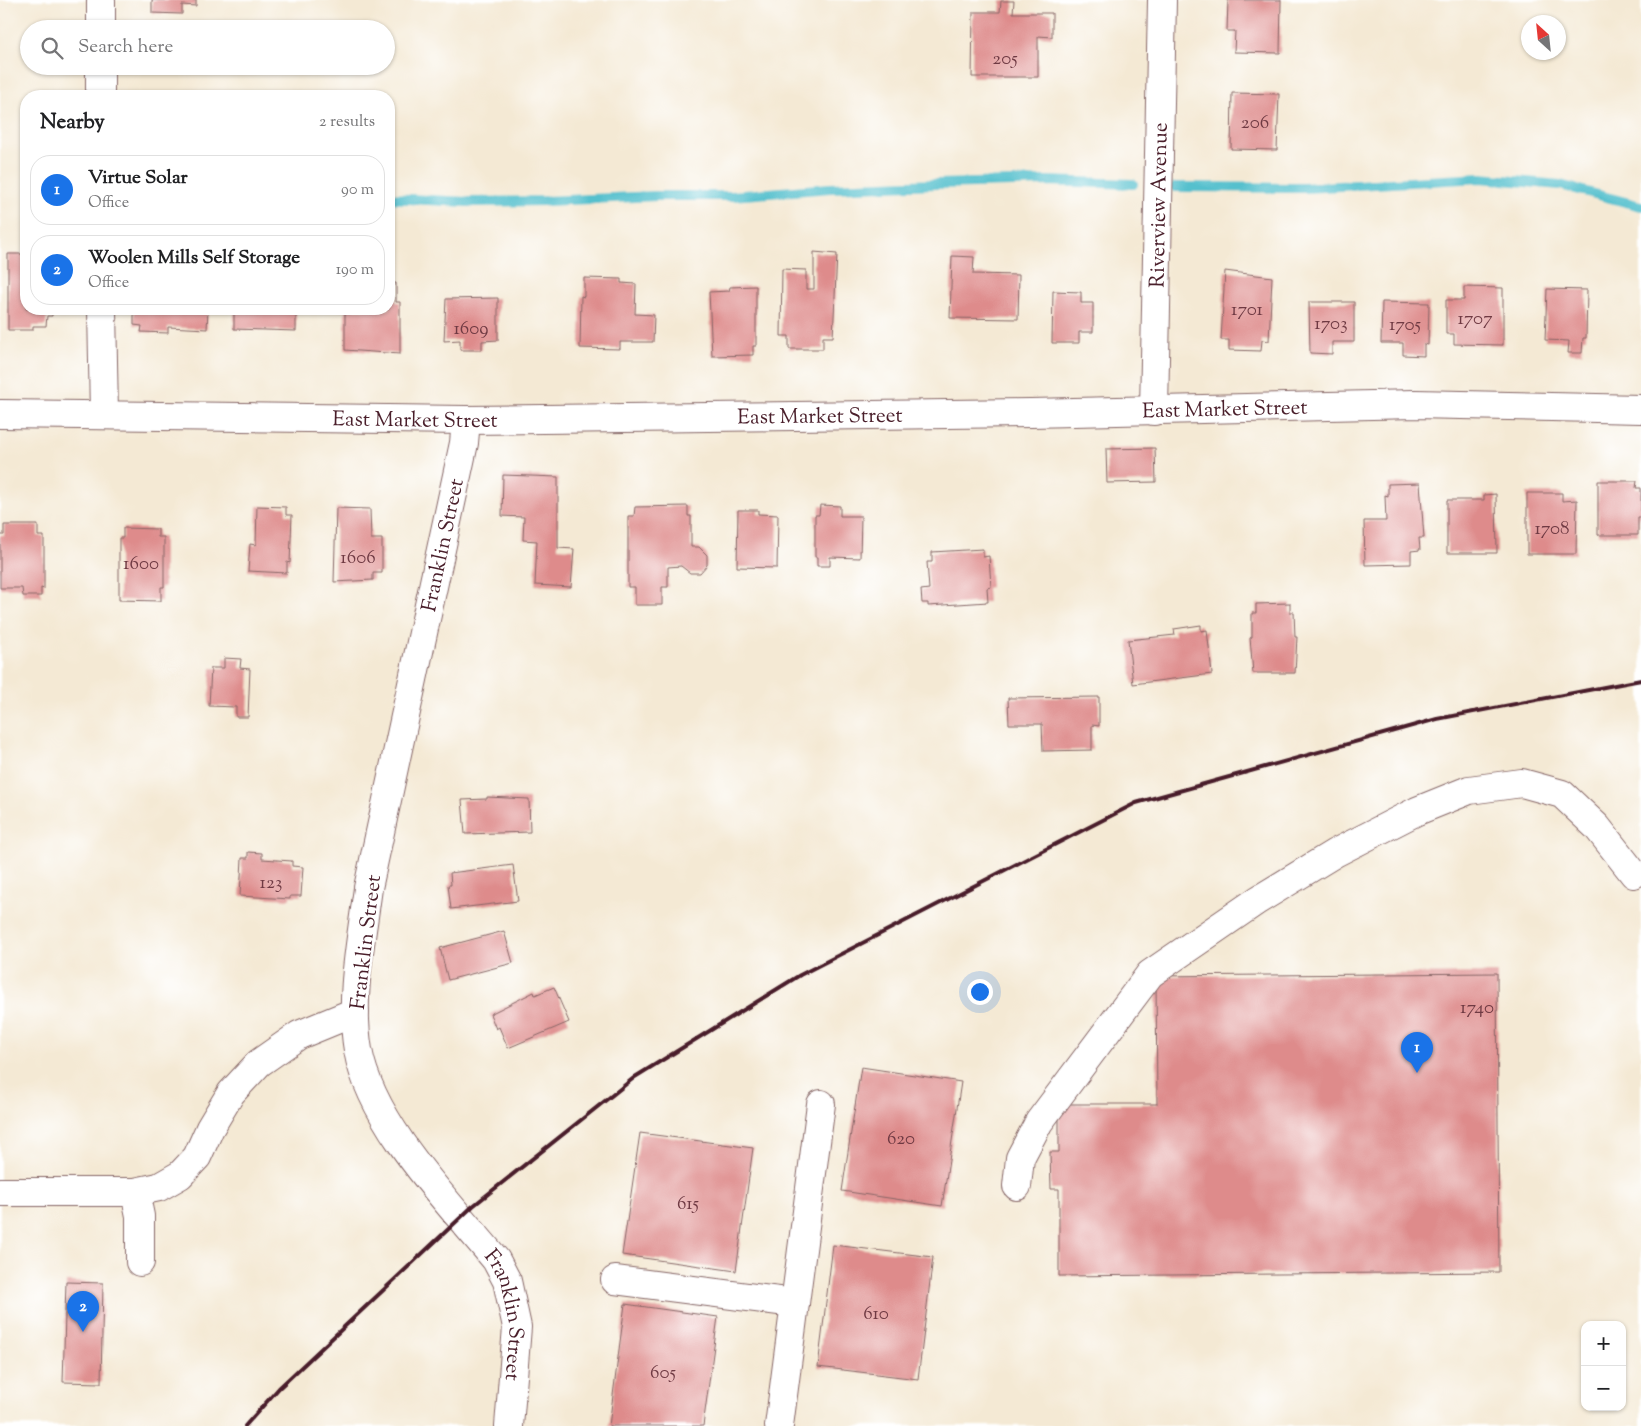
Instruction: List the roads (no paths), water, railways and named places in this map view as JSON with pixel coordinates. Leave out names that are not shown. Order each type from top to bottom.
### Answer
[{"type":"street","points":[[101,0],[101,20]]},
{"type":"street","name":"Riverview Avenue","points":[[1154,411],[1162,0]]},
{"type":"street","points":[[100,75],[100,90]]},
{"type":"street","points":[[102,315],[104,414]]},
{"type":"street","name":"East Market Street","points":[[0,414],[466,420],[1154,411],[1415,404],[1641,409]]},
{"type":"street","name":"Franklin Street","points":[[466,420],[462,453],[368,888],[361,940],[355,1012],[358,1052],[372,1095],[400,1141],[496,1260],[507,1281],[517,1327],[510,1426]]},
{"type":"street","points":[[1017,1186],[1020,1158],[1039,1122],[1150,974],[1267,895],[1335,854],[1417,810],[1469,790],[1522,783],[1562,794],[1597,827],[1634,874]]},
{"type":"street","points":[[0,1192],[135,1192],[159,1187],[180,1175],[197,1157],[210,1128],[231,1093],[259,1063],[298,1035],[355,1012]]},
{"type":"street","points":[[779,1426],[821,1104]]},
{"type":"street","points":[[135,1192],[140,1216],[140,1262]]},
{"type":"street","points":[[616,1280],[795,1303]]},
{"type":"waterway","points":[[1175,187],[1304,188],[1481,178],[1560,185],[1641,206]]},
{"type":"waterway","points":[[395,198],[468,202],[546,201],[657,196],[732,196],[830,188],[937,184],[1046,181],[1133,184]]},
{"type":"railway","points":[[245,1426],[279,1388],[473,1206],[635,1077],[800,975],[1136,803],[1437,719],[1641,680]]},
{"type":"place","name":"Virtue Solar","points":[[1417,1073]]},
{"type":"place","name":"Woolen Mills Self Storage","points":[[83,1332]]}]
